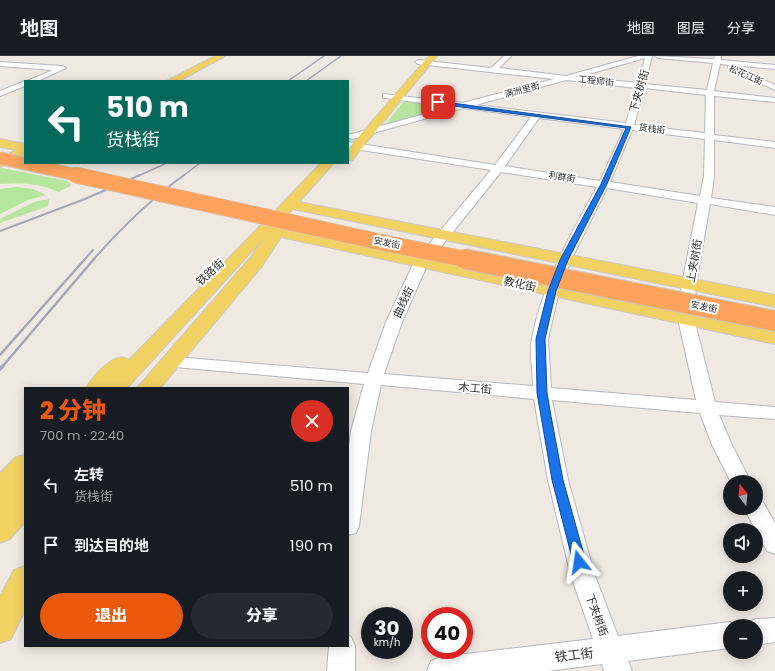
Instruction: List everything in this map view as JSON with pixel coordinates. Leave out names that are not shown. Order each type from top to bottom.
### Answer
[{"type":"highway","points":[[0,151],[24,150]]},
{"type":"highway","name":"安发街","points":[[0,157],[24,162]]},
{"type":"highway","name":"安发街","points":[[31,164],[380,242],[775,322]]},
{"type":"highway","name":"安发街","points":[[61,164],[386,233],[775,311]]},
{"type":"main road","points":[[174,80],[221,56]]},
{"type":"main road","points":[[185,80],[232,56]]},
{"type":"main road","points":[[349,152],[351,142],[386,96],[425,59]]},
{"type":"main road","points":[[351,142],[368,132],[397,98],[425,59]]},
{"type":"main road","points":[[0,143],[24,150]]},
{"type":"main road","points":[[0,157],[24,150]]},
{"type":"main road","points":[[0,163],[24,150]]},
{"type":"main road","name":"铁路街","points":[[297,206],[327,164]]},
{"type":"main road","name":"铁路街","points":[[98,387],[213,266],[271,231],[342,164]]},
{"type":"main road","points":[[297,206],[441,236],[775,301]]},
{"type":"main road","points":[[129,387],[210,292],[271,231]]},
{"type":"main road","name":"铁路街","points":[[149,387],[256,262],[271,231]]},
{"type":"main road","name":"教化街","points":[[271,231],[775,338]]},
{"type":"main road","name":"铁路街","points":[[116,387],[210,292]]},
{"type":"main road","points":[[0,490],[24,465]]},
{"type":"main road","points":[[0,512],[24,486]]},
{"type":"main road","points":[[0,531],[24,504]]},
{"type":"main road","points":[[0,628],[24,581]]},
{"type":"street","points":[[493,70],[508,56]]},
{"type":"street","name":"满洲里街","points":[[368,132],[648,56]]},
{"type":"street","name":"下夹树街","points":[[614,661],[583,576],[563,502],[542,393],[540,339],[552,291],[564,260],[604,184],[629,127],[642,86],[648,56]]},
{"type":"street","points":[[658,56],[717,59],[775,67]]},
{"type":"street","name":"工程师街","points":[[425,59],[493,70],[775,100]]},
{"type":"street","name":"松花江街","points":[[717,59],[775,88]]},
{"type":"street","name":"上夹树街","points":[[717,59],[710,93],[709,176],[689,284],[686,319],[707,407],[722,445],[737,475]]},
{"type":"street","points":[[0,64],[62,68],[33,80]]},
{"type":"street","points":[[0,94],[24,83]]},
{"type":"street","name":"货栈街","points":[[386,96],[775,145]]},
{"type":"street","name":"曲线街","points":[[349,519],[362,431],[374,379],[394,322],[421,262],[499,167],[537,115]]},
{"type":"street","name":"利群街","points":[[351,142],[775,211]]},
{"type":"street","name":"木工街","points":[[175,362],[775,413]]},
{"type":"street","points":[[759,515],[775,544]]},
{"type":"street","points":[[763,631],[775,630]]},
{"type":"street","name":"铁工街","points":[[441,671],[614,661],[723,637]]},
{"type":"street","points":[[341,671],[342,647]]},
{"type":"green space","points":[[404,101],[445,106],[448,109],[384,126]]},
{"type":"green space","points":[[2,168],[67,181],[72,185],[59,192],[30,184],[0,184],[0,169]]},
{"type":"green space","points":[[17,187],[33,189],[46,195],[28,200],[0,214],[0,189]]},
{"type":"green space","points":[[49,199],[48,206],[0,223],[0,219],[34,202]]},
{"type":"railway","points":[[289,80],[324,56]]},
{"type":"railway","points":[[307,80],[341,56]]},
{"type":"railway","points":[[138,176],[165,164]]},
{"type":"railway","points":[[183,176],[199,164]]},
{"type":"railway","points":[[0,231],[85,199],[140,175]]},
{"type":"railway","points":[[93,260],[136,215],[159,194],[184,175]]},
{"type":"railway","points":[[84,260],[93,250]]},
{"type":"railway","points":[[0,355],[85,259]]},
{"type":"railway","points":[[2,367],[94,259]]},
{"type":"route","points":[[438,102],[629,127],[604,184],[564,260],[552,291],[540,339],[542,393],[546,416],[558,480],[579,562]]}]
